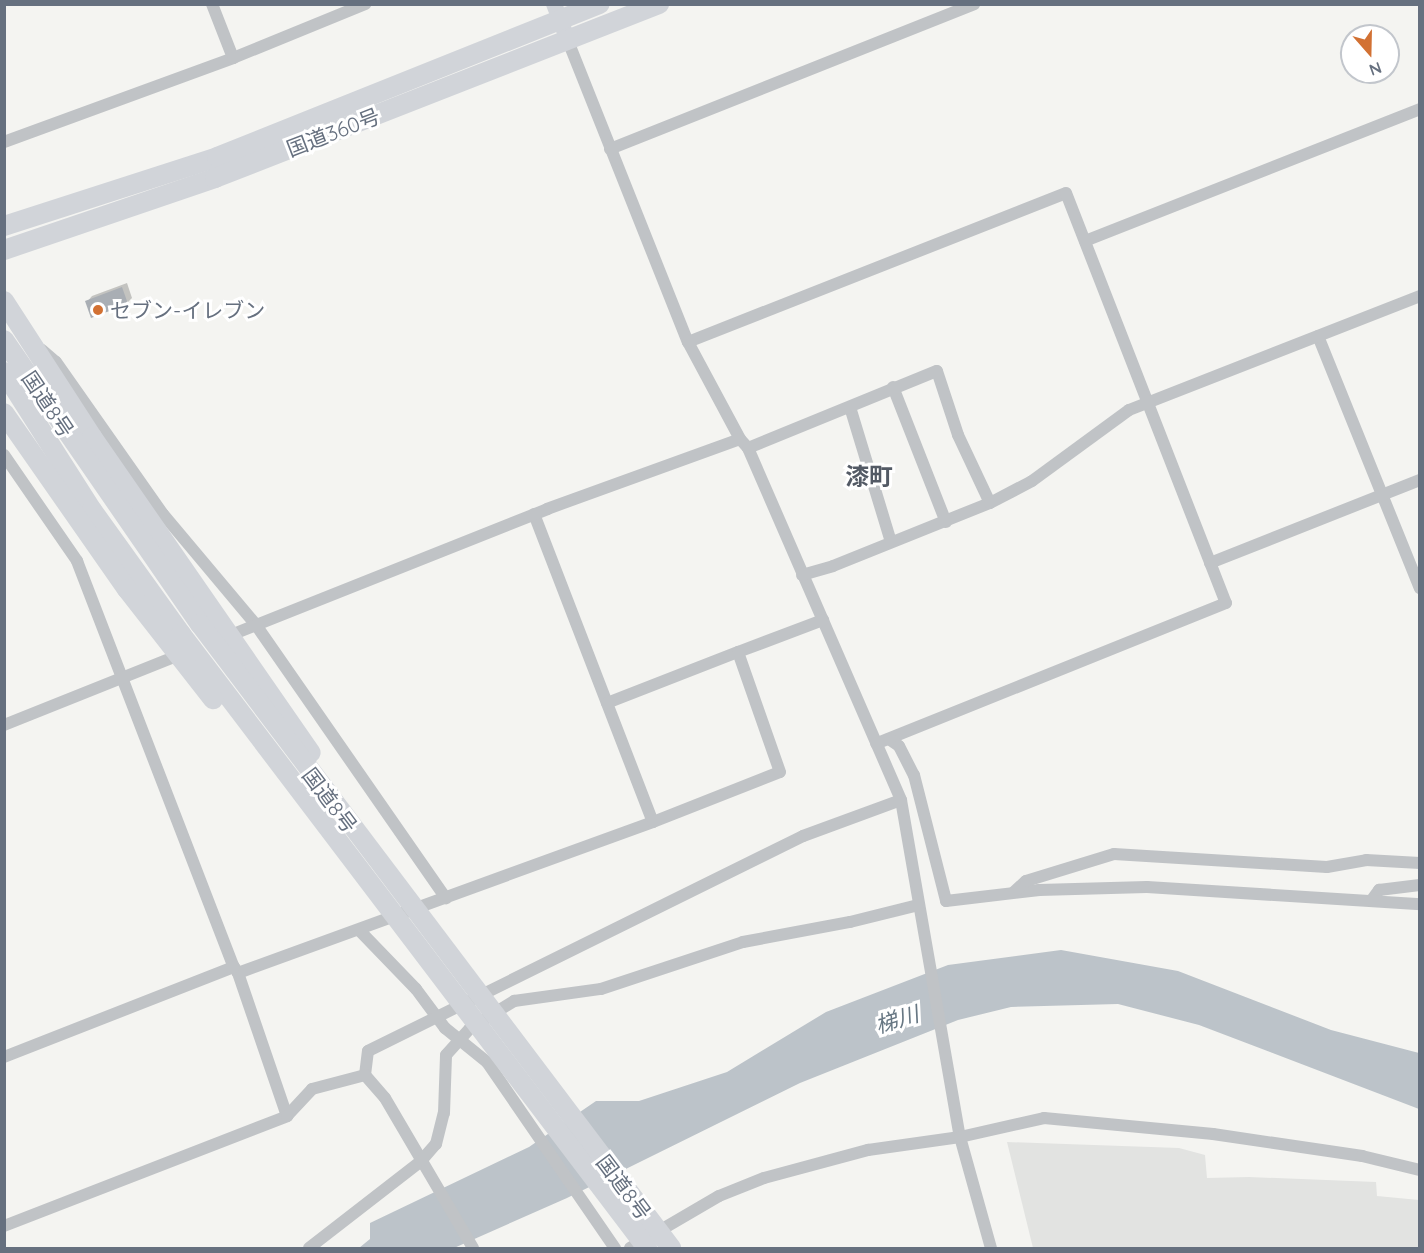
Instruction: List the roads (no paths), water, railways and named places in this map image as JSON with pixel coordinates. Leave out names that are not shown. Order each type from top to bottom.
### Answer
[{"type":"highway","name":"国道360号","points":[[4,225],[217,157],[557,13],[600,4]]},
{"type":"highway","name":"国道360号","points":[[4,250],[214,178],[659,4]]},
{"type":"highway","points":[[4,301],[207,618]]},
{"type":"highway","name":"国道8号","points":[[4,340],[207,618],[323,770],[339,812],[671,1248]]},
{"type":"highway","name":"国道8号","points":[[4,372],[175,639],[325,827],[647,1248]]},
{"type":"highway","points":[[4,413],[127,589],[175,639]]},
{"type":"highway","points":[[624,1187],[681,1248]]},
{"type":"highway","points":[[614,1205],[630,1248]]},
{"type":"main road","points":[[557,13],[568,41]]},
{"type":"street","points":[[212,4],[233,58]]},
{"type":"street","points":[[4,142],[233,58],[365,4]]},
{"type":"street","points":[[610,149],[974,4]]},
{"type":"street","points":[[568,41],[688,342],[744,443],[901,800],[959,1132],[991,1248]]},
{"type":"street","points":[[1085,241],[1419,110]]},
{"type":"street","points":[[688,342],[1066,193],[1226,603],[876,744]]},
{"type":"street","points":[[802,575],[833,566],[946,522],[1032,482],[1129,410],[1148,401],[1419,296]]},
{"type":"street","points":[[1318,336],[1419,588]]},
{"type":"street","points":[[27,338],[56,362],[163,514],[256,625],[446,898]]},
{"type":"street","points":[[4,726],[534,514],[850,407],[893,387],[937,371],[958,435],[990,503]]},
{"type":"street","points":[[893,387],[946,522]]},
{"type":"street","points":[[850,407],[891,542]]},
{"type":"street","points":[[4,455],[76,561],[236,970],[287,1116]]},
{"type":"street","points":[[1210,563],[1419,480]]},
{"type":"street","points":[[534,514],[653,822]]},
{"type":"street","points":[[607,703],[822,620]]},
{"type":"street","points":[[4,1057],[236,970],[359,930],[653,822],[780,772],[738,652]]},
{"type":"street","points":[[889,739],[899,746],[914,775],[946,901],[1014,892],[1079,887],[1147,887],[1419,904]]},
{"type":"street","points":[[473,1248],[385,1098],[365,1075],[368,1052],[803,836],[901,800]]},
{"type":"street","points":[[1014,892],[1026,881],[1114,854],[1327,867],[1366,860],[1419,863]]},
{"type":"street","points":[[1371,901],[1379,890],[1419,885]]},
{"type":"street","points":[[309,1248],[423,1164],[436,1144],[444,1113],[446,1055],[470,1028],[514,1000],[601,989],[743,942],[920,911]]},
{"type":"street","points":[[359,930],[416,989],[445,1028],[487,1062],[506,1086],[615,1248]]},
{"type":"street","points":[[4,1226],[287,1116],[312,1089],[365,1075]]},
{"type":"street","points":[[630,1248],[719,1196],[764,1178],[868,1150],[1044,1118],[1213,1134],[1362,1156],[1419,1170]]},
{"type":"water","name":"梯川","points":[[1061,950],[1178,971],[1331,1030],[1419,1053],[1419,1109],[1199,1025],[1118,1004],[1011,1007],[958,1020],[800,1083],[567,1198],[454,1248],[359,1248],[370,1239],[370,1223],[529,1147],[596,1101],[639,1101],[727,1072],[826,1012],[948,965]]},
{"type":"place","name":"セブン-イレブン","points":[[98,310]]},
{"type":"district","name":"漆町","points":[[869,477]]}]
